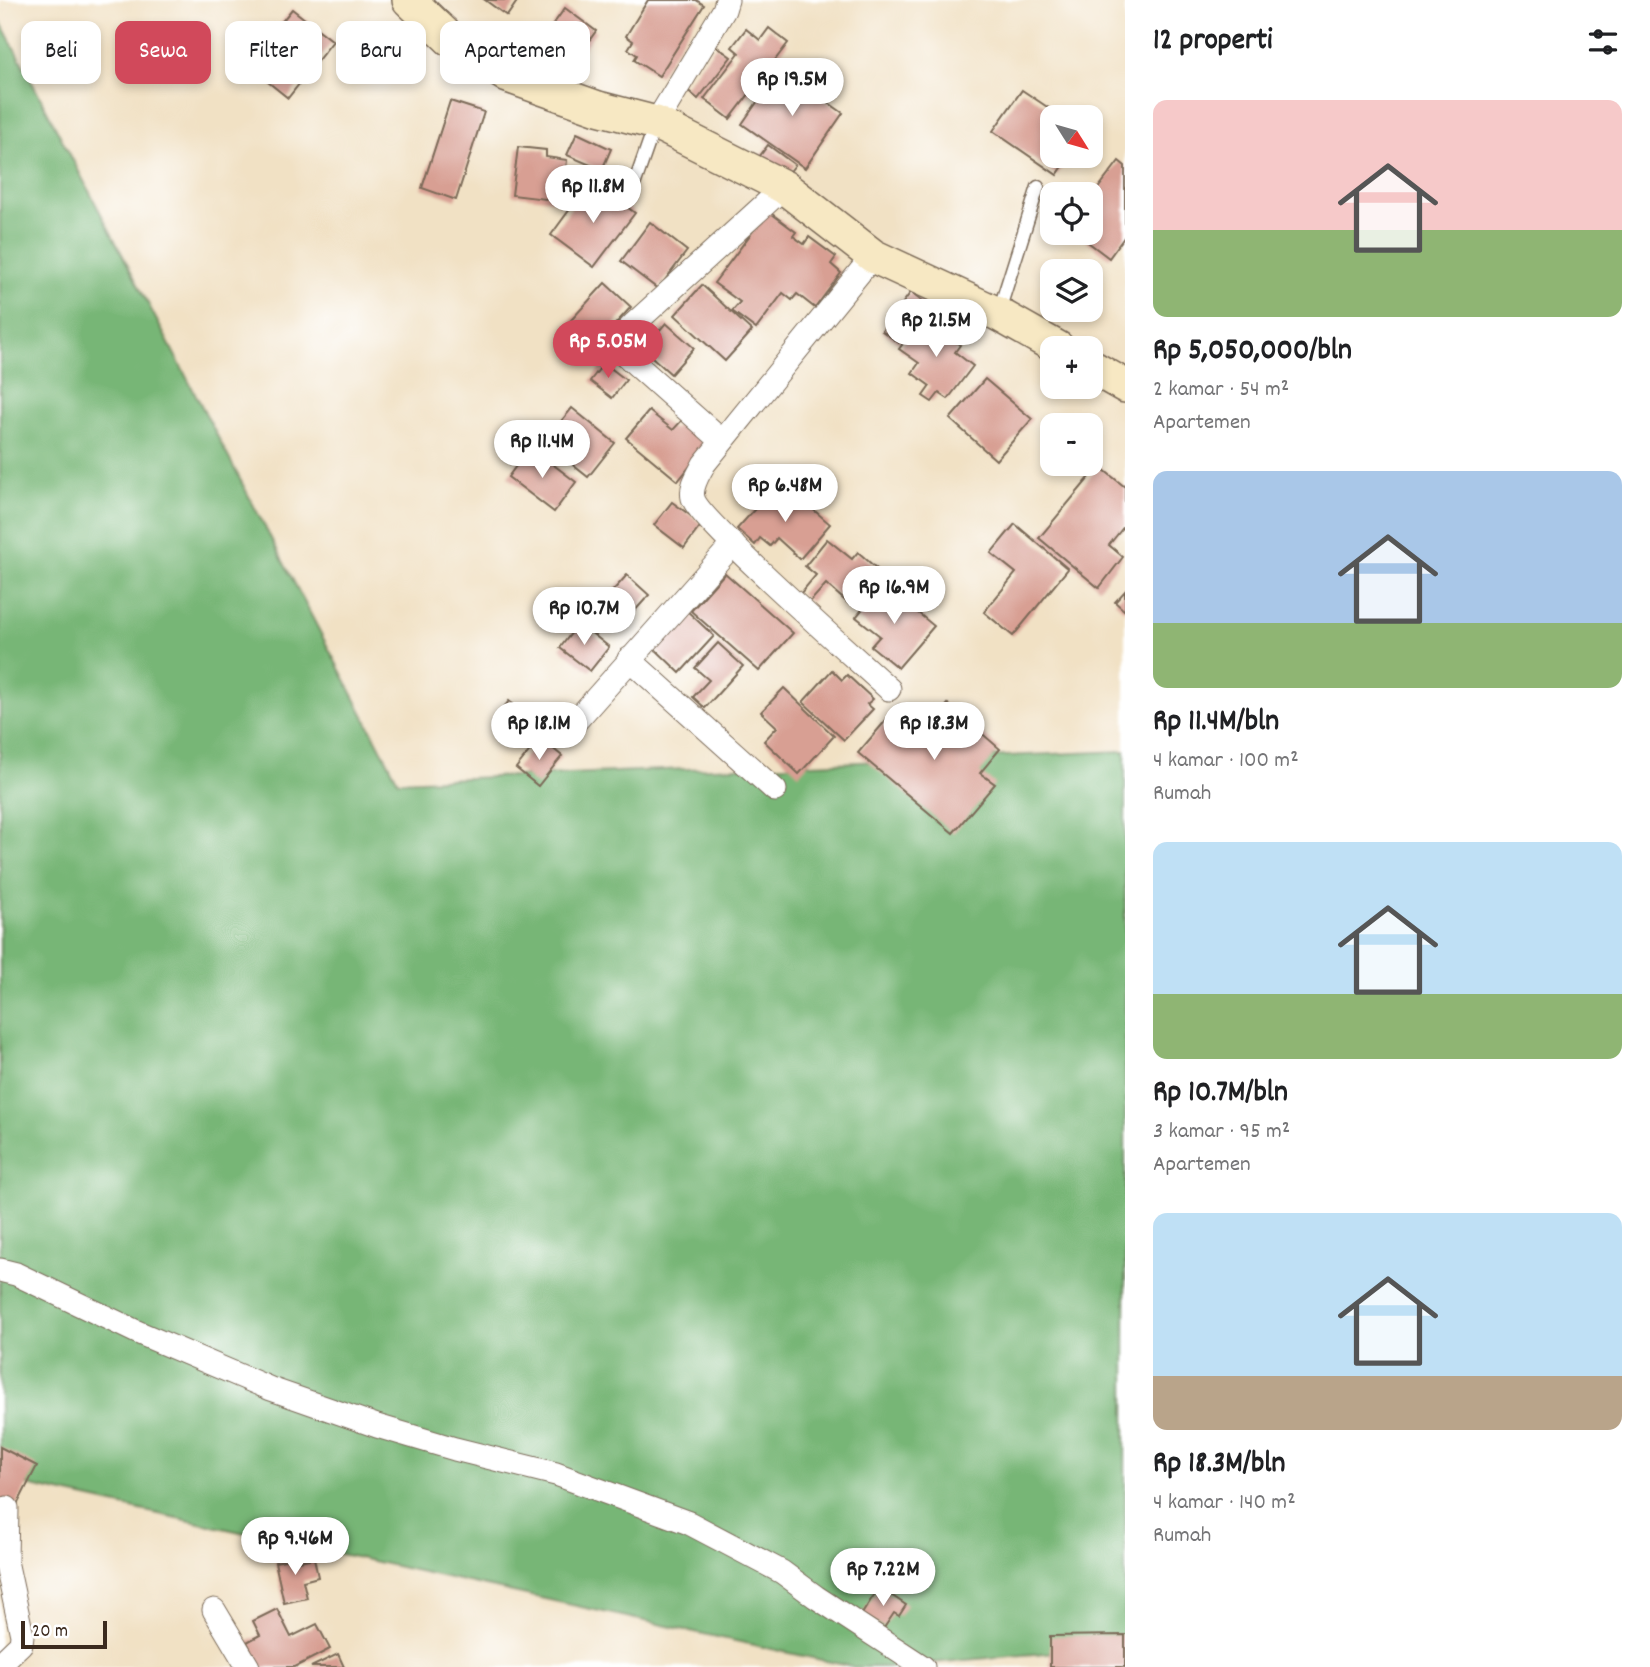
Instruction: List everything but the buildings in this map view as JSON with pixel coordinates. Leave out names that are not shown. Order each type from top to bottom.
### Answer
[{"type":"street","points":[[409,0],[450,39],[508,76],[598,108],[656,123],[784,187],[873,256],[998,314],[1040,338]]},
{"type":"street","points":[[656,123],[724,10],[727,0]]},
{"type":"street","points":[[722,441],[622,352],[618,345],[621,337],[635,323],[784,187]]},
{"type":"street","points":[[873,256],[722,441],[704,464],[692,486],[693,499],[698,508],[889,689]]},
{"type":"street","points":[[1103,373],[1125,386]]},
{"type":"street","points":[[575,722],[733,544]]},
{"type":"street","points":[[629,659],[775,790]]},
{"type":"street","points":[[0,1270],[271,1389],[377,1426],[454,1449],[556,1474],[678,1519],[723,1539],[782,1572],[923,1667]]},
{"type":"street","points":[[0,1664],[21,1644],[22,1634],[6,1561],[7,1508]]},
{"type":"street","points":[[214,1610],[248,1667]]},
{"type":"lane","points":[[633,188],[656,123]]},
{"type":"lane","points":[[998,314],[1038,187]]},
{"type":"green space","points":[[0,21],[21,61],[21,84],[33,84],[398,781],[1125,751],[1125,1646],[886,1667],[853,1667],[0,1479]]}]
